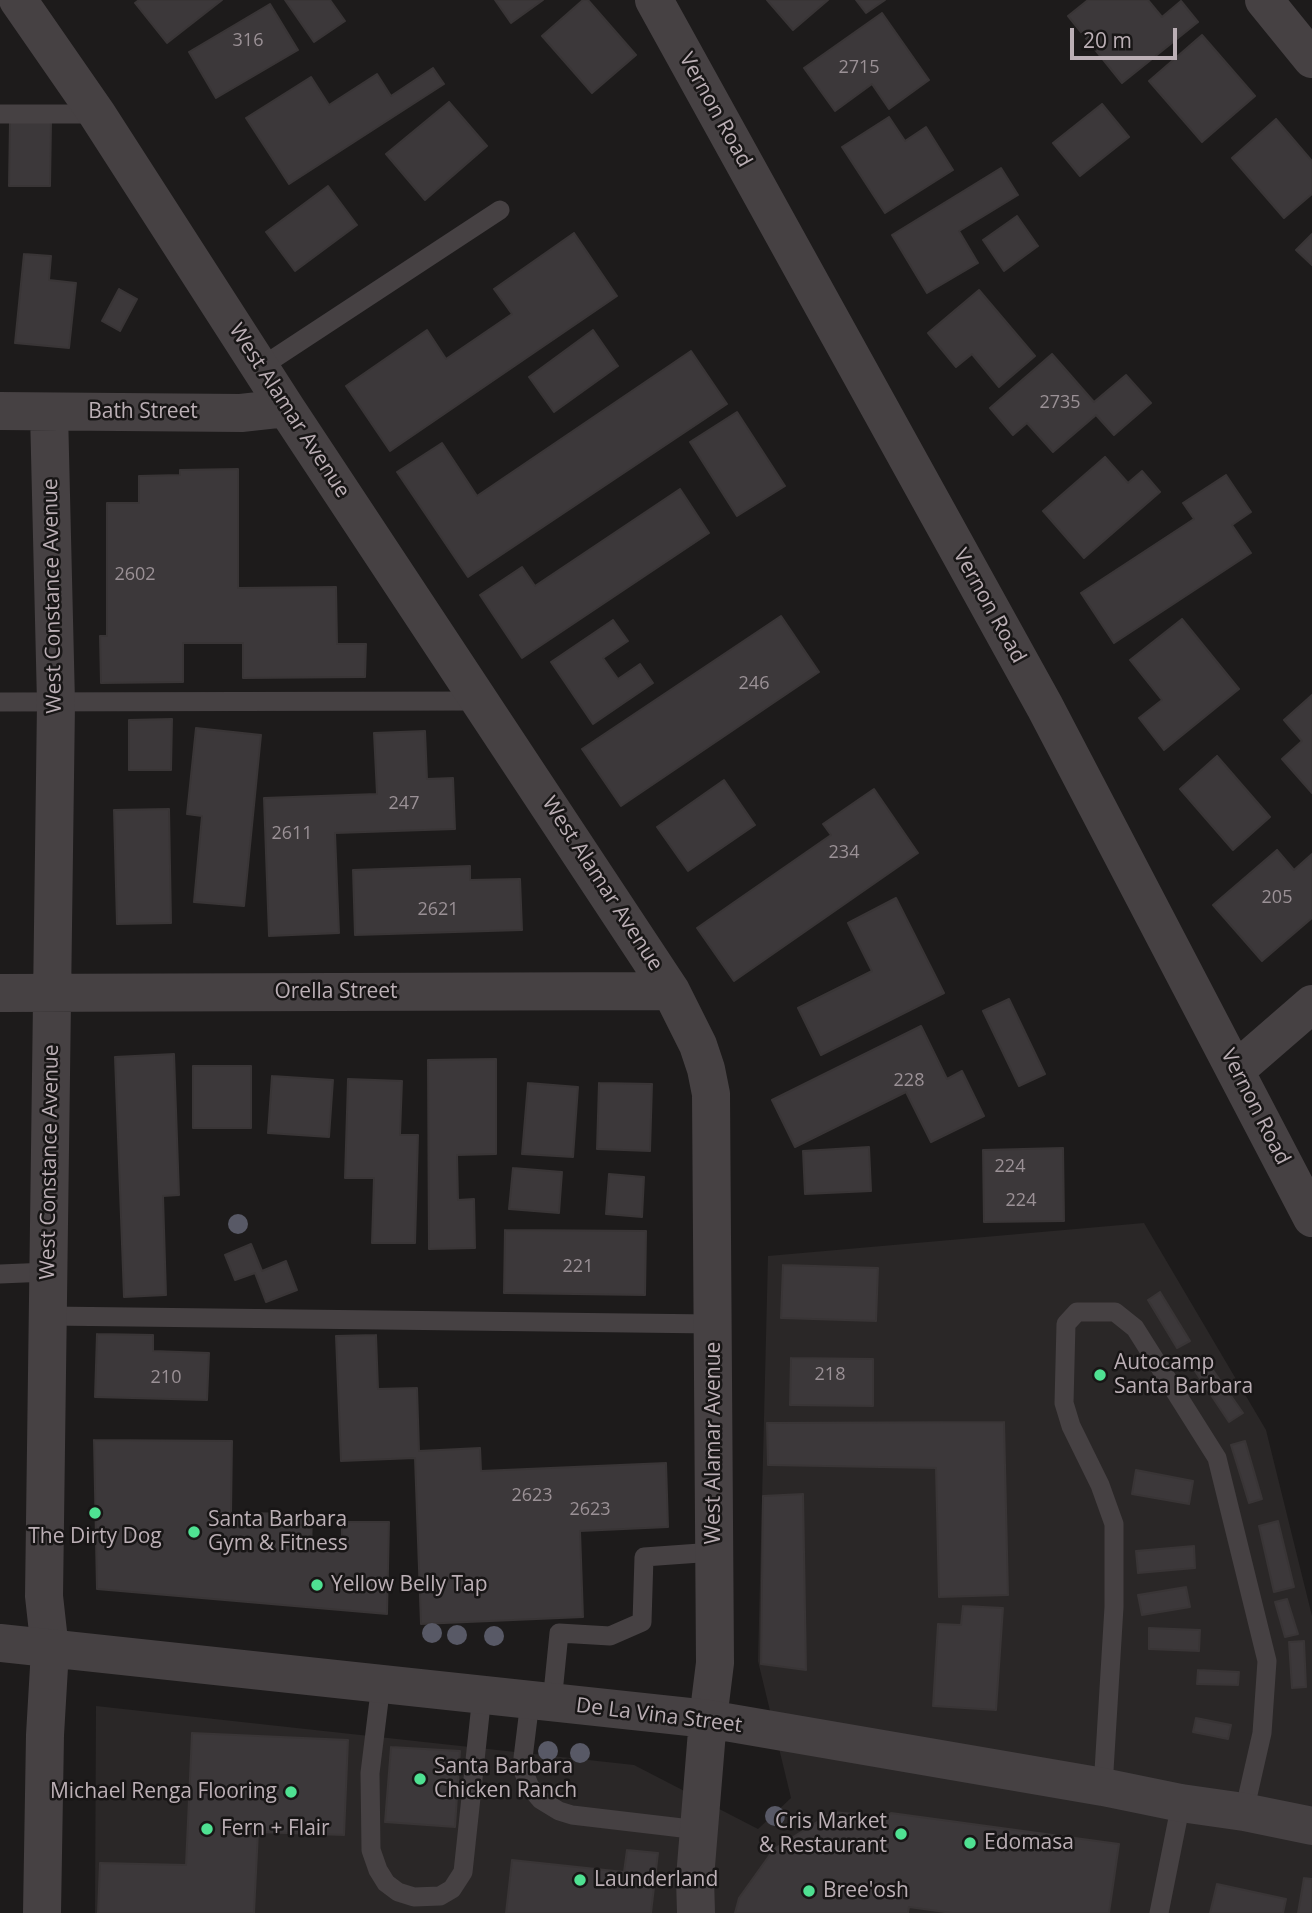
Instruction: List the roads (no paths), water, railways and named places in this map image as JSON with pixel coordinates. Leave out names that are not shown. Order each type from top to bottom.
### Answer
[{"type":"street","name":"West Alamar Avenue","points":[[19,0],[97,114],[286,408],[671,990],[698,1045],[711,1094],[715,1663],[695,1878],[696,1913]]},
{"type":"street","name":"Vernon Road","points":[[654,0],[1032,683],[1312,1219]]},
{"type":"street","points":[[1264,0],[1312,59]]},
{"type":"street","name":"Bath Street","points":[[0,411],[241,413],[286,408]]},
{"type":"street","name":"West Constance Avenue","points":[[42,1913],[45,1735],[50,1650],[44,1596],[56,703],[49,412]]},
{"type":"street","name":"Orella Street","points":[[0,993],[671,990]]},
{"type":"street","points":[[1236,1070],[1312,1004]]},
{"type":"street","name":"De La Vina Street","points":[[0,1643],[708,1719],[1312,1826]]},
{"type":"lane","points":[[0,114],[97,114]]},
{"type":"lane","points":[[261,367],[500,210]]},
{"type":"lane","points":[[0,702],[482,701]]},
{"type":"lane","points":[[0,1274],[48,1272]]},
{"type":"lane","points":[[1103,1787],[1114,1607],[1114,1524],[1064,1403],[1066,1324],[1077,1312],[1115,1312],[1135,1328],[1217,1458],[1267,1661],[1262,1733],[1244,1812]]},
{"type":"lane","points":[[48,1316],[713,1324]]},
{"type":"lane","points":[[699,1830],[572,1815],[559,1811],[541,1800],[530,1787],[524,1773],[523,1758],[559,1633],[610,1636],[642,1622],[644,1557],[714,1552]]},
{"type":"lane","points":[[381,1684],[370,1773],[371,1850],[386,1883],[398,1892],[414,1897],[440,1896],[452,1889],[463,1871],[482,1695]]},
{"type":"lane","points":[[1159,1913],[1181,1804]]},
{"type":"place","name":"Autocamp Santa Barbara","points":[[1100,1375]]},
{"type":"place","name":"The Dirty Dog","points":[[95,1513]]},
{"type":"place","name":"Santa Barbara Gym & Fitness","points":[[194,1532]]},
{"type":"place","name":"Yellow Belly Tap","points":[[317,1585]]},
{"type":"place","name":"Santa Barbara Chicken Ranch","points":[[420,1779]]},
{"type":"place","name":"Michael Renga Flooring","points":[[291,1792]]},
{"type":"place","name":"Fern + Flair","points":[[207,1829]]},
{"type":"place","name":"Cris Market & Restaurant","points":[[901,1834]]},
{"type":"place","name":"Edomasa","points":[[970,1843]]},
{"type":"place","name":"Launderland","points":[[580,1880]]},
{"type":"place","name":"Bree'osh","points":[[809,1891]]}]
